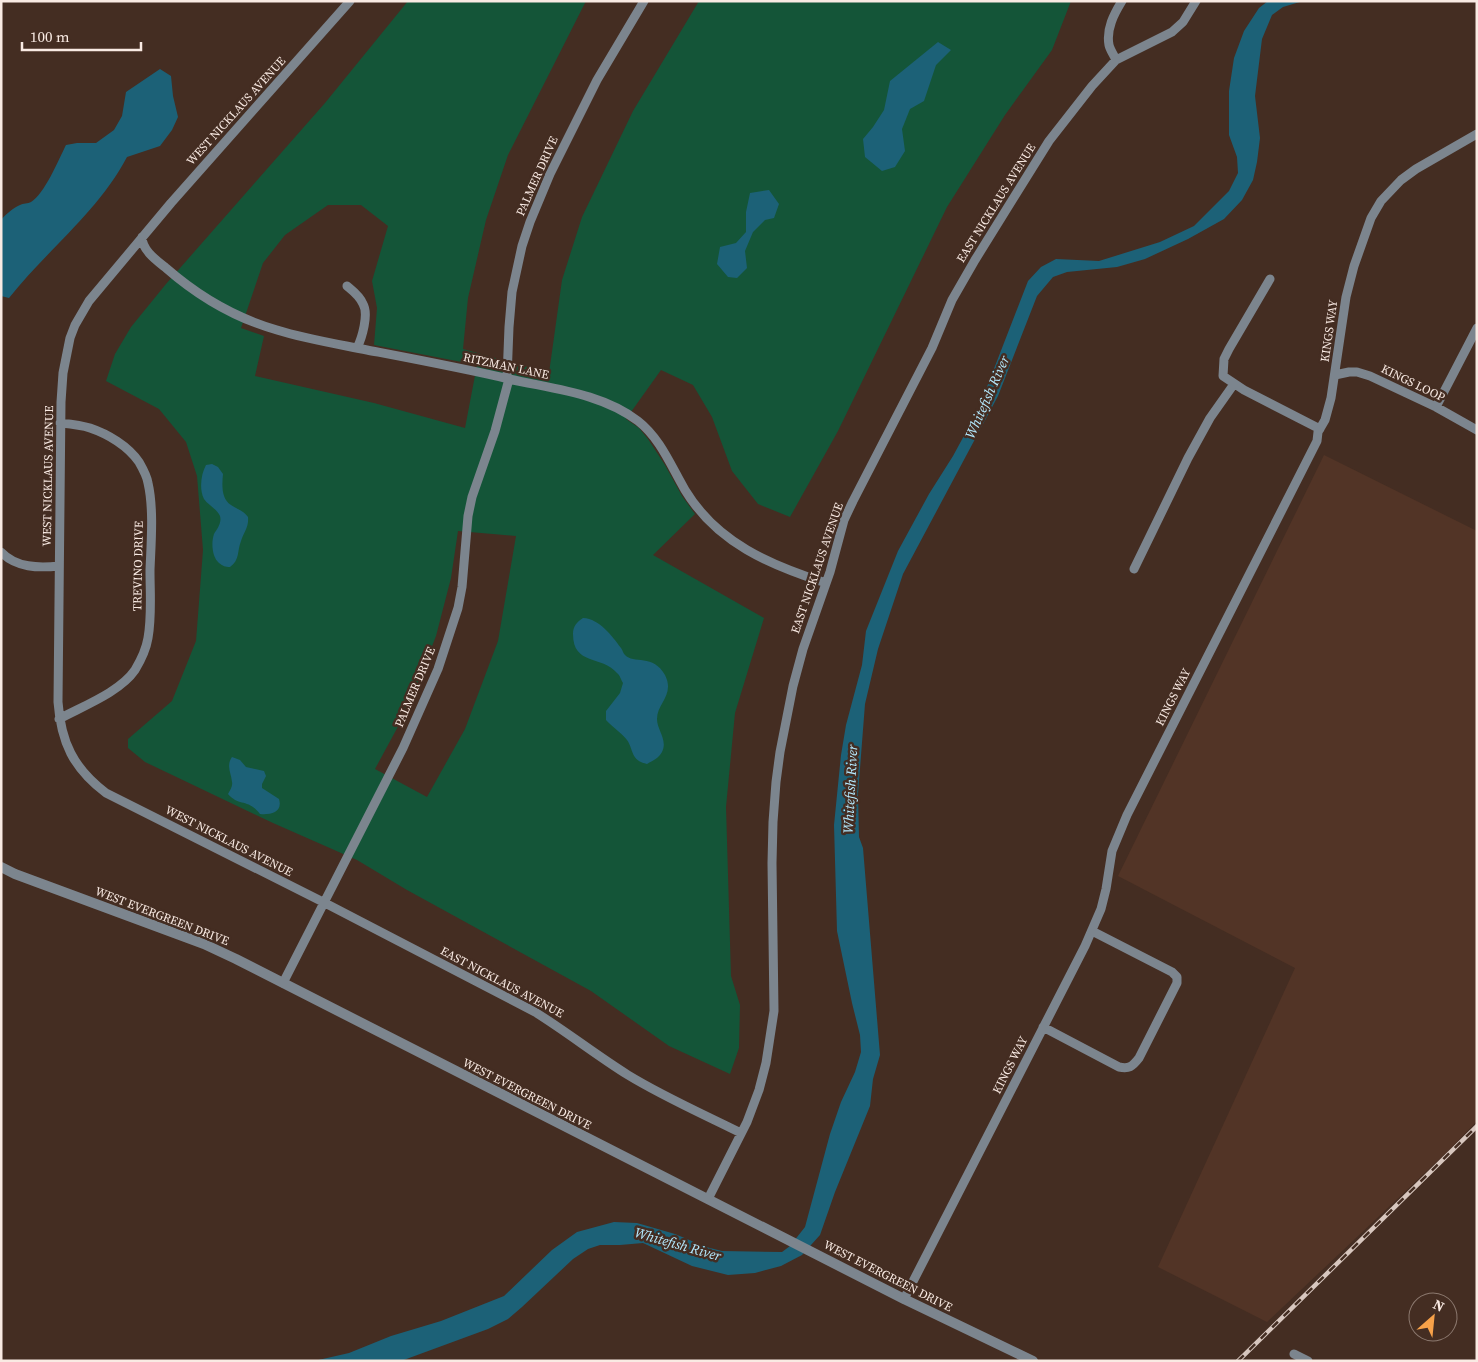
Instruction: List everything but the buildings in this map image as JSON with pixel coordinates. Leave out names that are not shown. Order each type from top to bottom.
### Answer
[{"type":"street","name":"WEST NICKLAUS AVENUE","points":[[325,903],[106,793],[88,778],[74,760],[62,732],[58,702],[60,422],[66,354],[75,325],[90,300],[142,237],[350,1]]},
{"type":"street","name":"PALMER DRIVE","points":[[284,983],[403,748],[426,699],[449,638],[462,587],[468,516],[472,497],[495,431],[508,379],[512,292],[521,250],[530,222],[550,174],[584,104],[644,1]]},
{"type":"street","points":[[1116,60],[1109,45],[1108,34],[1111,21],[1122,1]]},
{"type":"street","name":"EAST NICKLAUS AVENUE","points":[[708,1199],[760,1090],[766,1064],[774,1011],[772,862],[776,782],[793,686],[844,520],[932,348],[952,300],[1050,141],[1092,86],[1116,60],[1172,32],[1183,22],[1196,1]]},
{"type":"street","name":"KINGS WAY","points":[[904,1299],[1092,932],[1104,899],[1112,851],[1127,815],[1316,441],[1328,409],[1335,375],[1342,318],[1354,266],[1376,209],[1387,193],[1401,180],[1416,169],[1477,134]]},
{"type":"street","name":"RITZMAN LANE","points":[[142,237],[144,247],[175,276],[197,292],[231,312],[258,324],[283,332],[580,395],[606,403],[622,411],[643,426],[655,438],[697,507],[723,534],[747,551],[765,560],[826,583]]},
{"type":"street","points":[[1270,279],[1224,359],[1223,376],[1234,384],[1320,429]]},
{"type":"street","points":[[347,286],[359,297],[365,306],[364,326],[357,348]]},
{"type":"street","points":[[1436,407],[1477,328]]},
{"type":"street","name":"KINGS LOOP","points":[[1335,375],[1349,372],[1363,373],[1436,407],[1477,430]]},
{"type":"street","points":[[1134,569],[1188,458],[1210,418],[1234,384]]},
{"type":"street","name":"TREVINO DRIVE","points":[[59,719],[117,688],[133,672],[141,659],[147,644],[150,619],[151,534],[151,497],[148,483],[143,469],[134,456],[123,446],[102,433],[89,428],[60,422]]},
{"type":"street","points":[[1,552],[10,559],[20,563],[43,567],[59,566]]},
{"type":"street","name":"WEST EVERGREEN DRIVE","points":[[1,868],[204,944],[904,1299],[1033,1361]]},
{"type":"street","name":"EAST NICKLAUS AVENUE","points":[[325,903],[535,1012],[630,1076],[741,1133]]},
{"type":"street","points":[[1043,1028],[1118,1067],[1127,1069],[1133,1066],[1139,1058],[1177,983],[1177,977],[1172,972],[1092,932]]},
{"type":"street","points":[[1294,1354],[1308,1361]]},
{"type":"shaded area","points":[[1324,455],[1477,531],[1477,1121],[1447,1152],[1267,1322],[1158,1267],[1295,968],[1118,876]]},
{"type":"green space","points":[[408,1],[586,1],[508,155],[486,220],[468,298],[463,349],[549,373],[562,280],[582,217],[633,111],[699,1],[1071,1],[1052,50],[1005,115],[947,207],[838,431],[790,517],[758,504],[732,471],[712,417],[693,385],[661,370],[626,419],[639,428],[648,439],[695,514],[653,555],[764,618],[735,713],[726,807],[731,976],[740,1005],[739,1048],[730,1074],[669,1046],[591,991],[407,890],[357,860],[273,823],[145,762],[128,748],[128,739],[172,701],[196,641],[203,550],[197,476],[186,442],[159,409],[106,381],[115,354],[131,327],[166,284],[325,103]],"holes":[[[328,205],[361,205],[388,226],[372,281],[377,308],[374,345],[477,365],[465,428],[374,403],[255,376],[264,336],[241,328],[263,263],[285,235]],[[458,531],[516,536],[498,641],[465,729],[427,797],[375,769],[408,708],[436,636],[451,578]]]},
{"type":"water","name":"Whitefish River","points":[[1268,1],[1303,1],[1283,7],[1272,15],[1262,39],[1255,96],[1260,138],[1253,180],[1242,200],[1224,219],[1188,239],[1145,259],[1117,267],[1067,272],[1053,277],[1037,296],[998,396],[903,574],[878,649],[865,704],[858,794],[859,837],[863,848],[880,1055],[873,1079],[870,1106],[835,1192],[820,1235],[802,1255],[781,1266],[755,1273],[728,1275],[692,1266],[643,1243],[600,1245],[588,1249],[573,1259],[508,1319],[488,1329],[401,1361],[314,1361],[349,1353],[391,1336],[441,1321],[504,1296],[552,1250],[577,1232],[614,1222],[637,1223],[722,1251],[782,1252],[790,1246],[805,1227],[830,1134],[861,1052],[860,1035],[837,931],[834,825],[841,755],[846,725],[862,665],[866,631],[898,551],[978,410],[1028,281],[1041,267],[1056,259],[1099,261],[1160,242],[1194,226],[1229,191],[1238,173],[1237,157],[1229,135],[1229,91],[1234,58],[1244,31],[1259,8]]},
{"type":"water","points":[[938,42],[951,50],[936,65],[924,101],[910,109],[902,129],[905,151],[895,167],[882,171],[865,157],[863,139],[884,110],[890,81]]},
{"type":"water","points":[[160,69],[171,76],[178,117],[172,130],[160,146],[127,157],[115,177],[87,213],[9,298],[1,296],[1,220],[7,213],[21,204],[30,203],[36,198],[51,176],[66,145],[96,143],[114,130],[122,116],[126,92]]},
{"type":"water","points":[[769,190],[779,204],[774,218],[765,220],[753,232],[745,251],[747,268],[737,278],[728,277],[717,264],[720,247],[736,243],[746,232],[746,212],[750,193]]},
{"type":"water","points":[[212,464],[218,467],[223,474],[222,487],[225,499],[248,517],[247,527],[237,558],[230,567],[225,567],[219,563],[215,557],[213,541],[214,534],[220,523],[220,516],[204,499],[202,491],[201,482],[204,469],[206,465]]},
{"type":"water","points":[[583,618],[595,621],[610,633],[624,654],[629,658],[655,664],[665,675],[668,688],[657,719],[664,748],[659,756],[647,764],[635,757],[627,740],[606,720],[606,711],[620,693],[623,683],[619,675],[611,667],[589,659],[578,651],[574,644],[573,631]]},
{"type":"water","points":[[232,757],[240,760],[246,767],[264,771],[266,776],[262,788],[279,799],[278,810],[268,814],[260,814],[248,804],[232,798],[228,794],[232,785],[229,766]]},
{"type":"railway","points":[[1238,1361],[1477,1126]]}]
